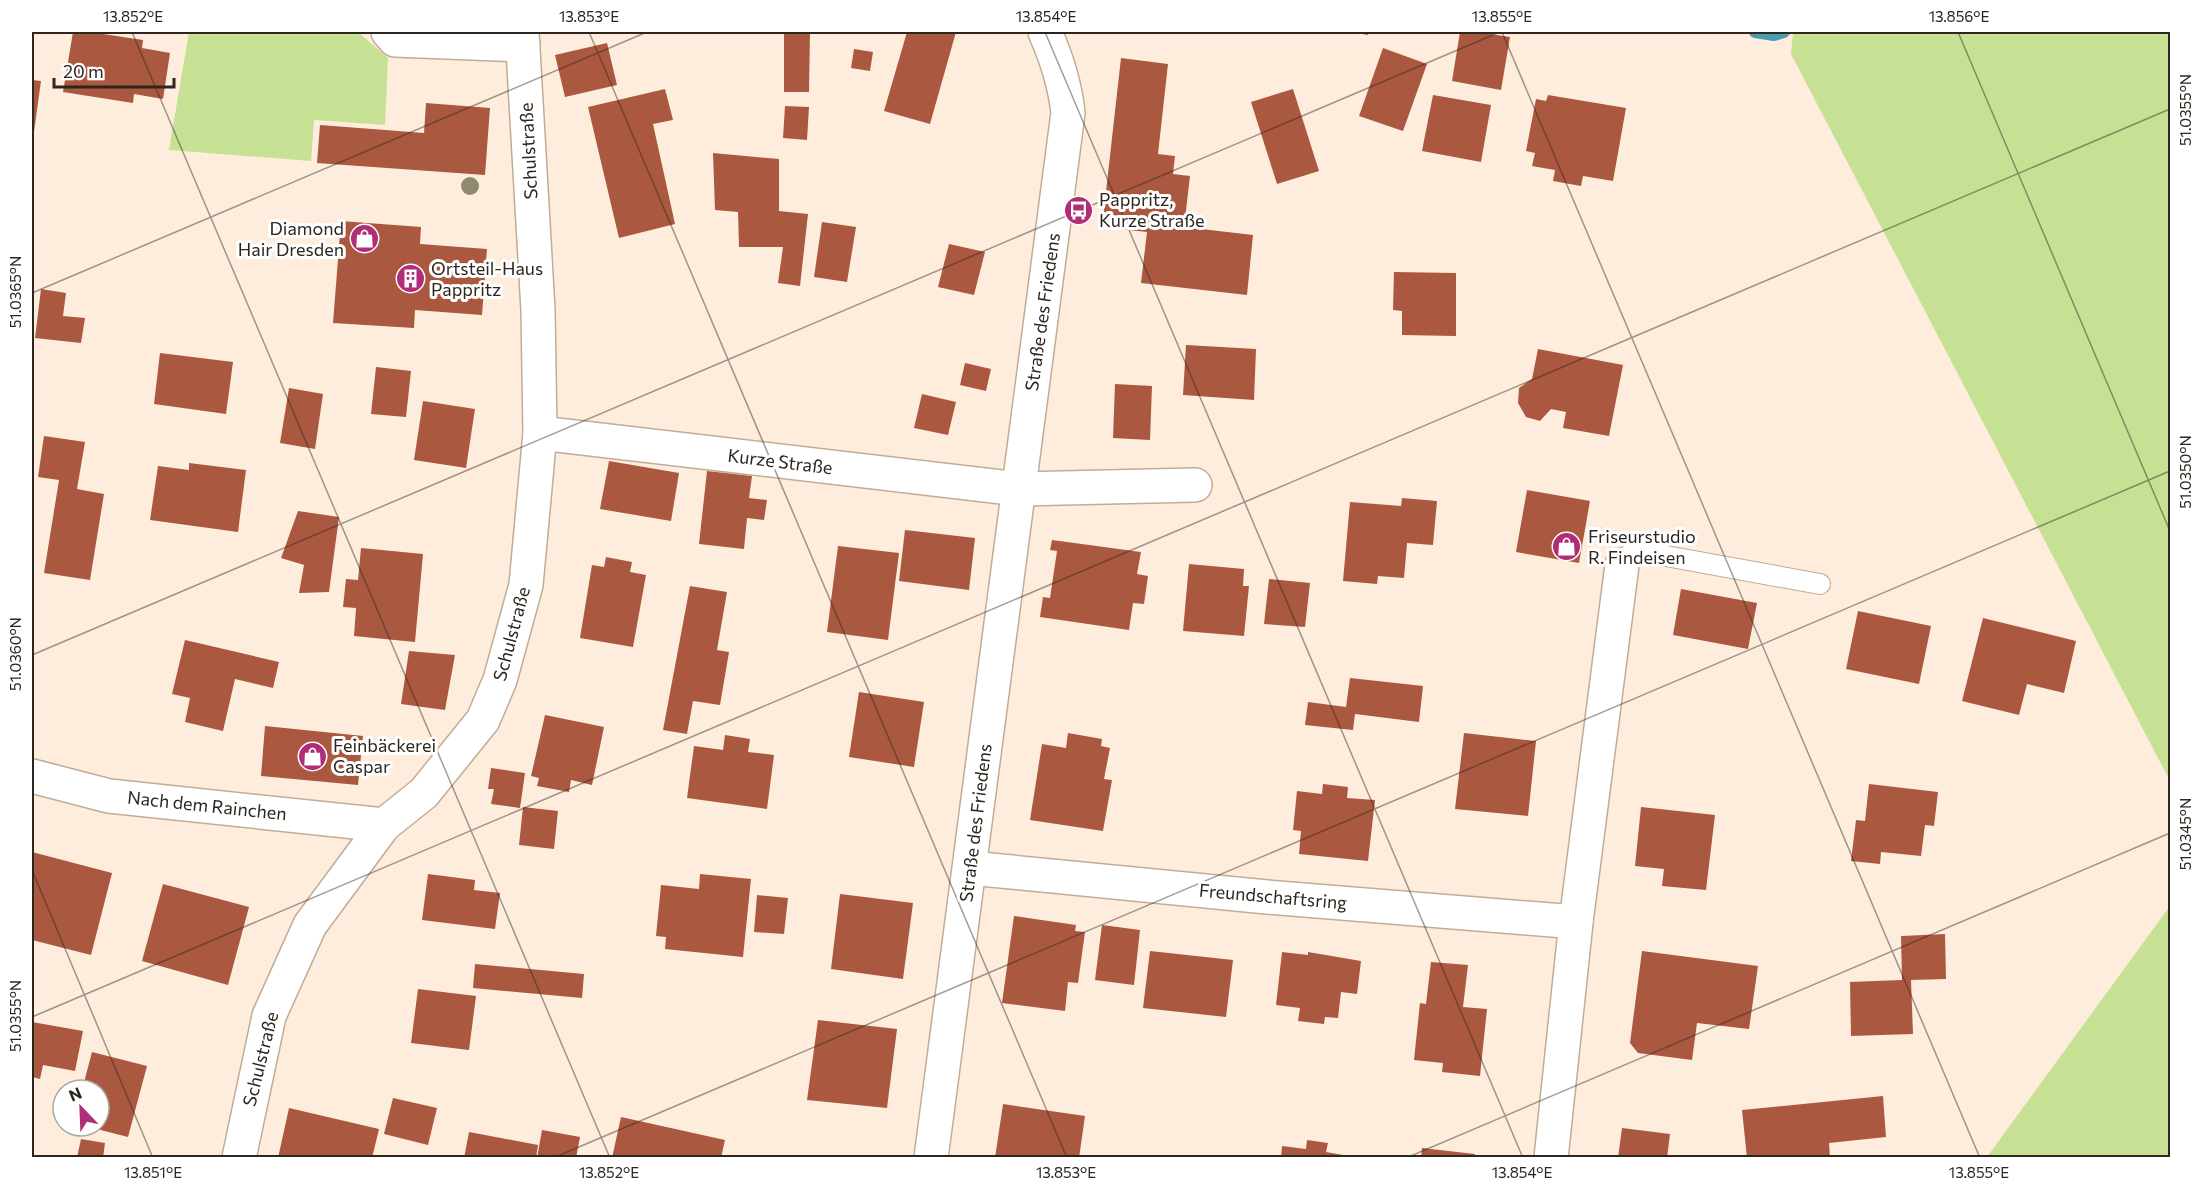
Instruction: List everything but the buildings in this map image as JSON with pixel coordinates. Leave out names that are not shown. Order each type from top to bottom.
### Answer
[{"type":"street","points":[[388,32],[395,40],[523,38]]},
{"type":"street","name":"Straße des Friedens","points":[[931,1158],[1068,113],[1066,88],[1045,32]]},
{"type":"street","name":"Schulstraße","points":[[239,1158],[269,1016],[310,925],[384,825],[424,793],[483,720],[500,680],[526,585],[540,433],[538,310],[523,38]]},
{"type":"street","name":"Kurze Straße","points":[[540,433],[1019,489]]},
{"type":"street","points":[[1019,489],[1195,485]]},
{"type":"street","points":[[1551,1158],[1576,922],[1622,565]]},
{"type":"street","name":"Nach dem Rainchen","points":[[32,776],[109,796],[384,825]]},
{"type":"street","name":"Freundschaftsring","points":[[970,868],[1267,897],[1576,922]]},
{"type":"lane","points":[[1622,565],[1631,553],[1644,552],[1820,584]]},
{"type":"green space","points":[[189,32],[358,32],[388,58],[385,125],[314,120],[311,161],[169,150]]},
{"type":"green space","points":[[1793,32],[2170,32],[2170,781],[1791,54]]},
{"type":"green space","points":[[2170,906],[2170,1157],[1987,1157]]},
{"type":"waterway","points":[[1755,32],[1774,35],[1784,32]]},
{"type":"place","name":"Pappritz, Kurze Straße","points":[[1078,210]]},
{"type":"place","name":"Diamond Hair Dresden","points":[[365,239]]},
{"type":"place","name":"Ortsteil-Haus Pappritz","points":[[410,279]]},
{"type":"place","name":"Friseurstudio R. Findeisen","points":[[1567,547]]},
{"type":"place","name":"Feinbäckerei Caspar","points":[[312,756]]}]
